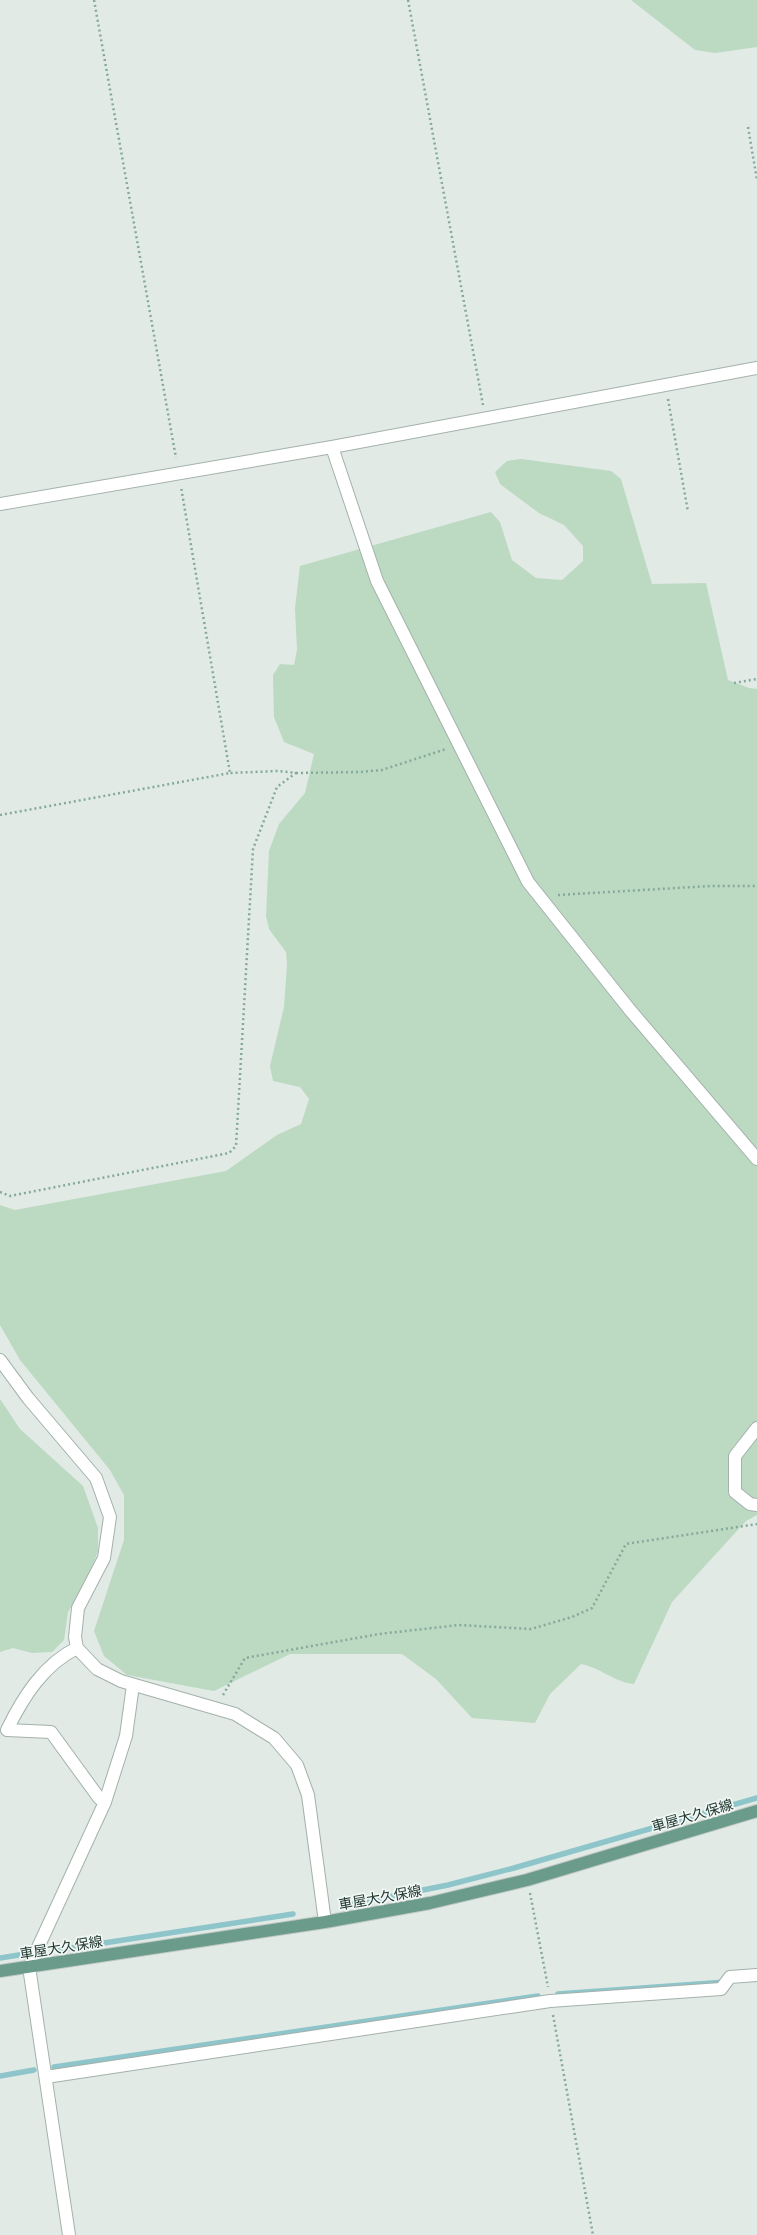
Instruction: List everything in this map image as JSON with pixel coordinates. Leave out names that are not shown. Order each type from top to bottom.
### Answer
[{"type":"main road","name":"車屋大久保線","points":[[0,1971],[325,1922],[430,1903],[527,1880],[757,1811]]},
{"type":"street","points":[[0,504],[332,447],[757,368]]},
{"type":"street","points":[[332,447],[377,581],[528,882],[630,1010],[757,1159]]},
{"type":"street","points":[[0,1360],[28,1398],[96,1478],[110,1517],[104,1558],[78,1608],[76,1637],[77,1648],[97,1670],[133,1684],[236,1714],[274,1738],[297,1765],[308,1795],[325,1922]]},
{"type":"street","points":[[757,1428],[735,1456],[735,1492],[750,1504],[757,1505]]},
{"type":"street","points":[[4,1731],[38,1678],[62,1655],[77,1648]]},
{"type":"street","points":[[69,2235],[29,1967],[54,1908],[105,1802],[126,1736],[133,1684]]},
{"type":"street","points":[[4,1731],[51,1732],[99,1798],[105,1802]]},
{"type":"street","points":[[46,2077],[550,2001],[720,1989],[730,1977],[757,1975]]},
{"type":"path","points":[[94,0],[230,773]]},
{"type":"path","points":[[408,0],[486,418]]},
{"type":"path","points":[[748,127],[757,180]]},
{"type":"path","points":[[666,384],[688,512]]},
{"type":"path","points":[[734,683],[757,679]]},
{"type":"path","points":[[0,815],[230,773],[278,771],[296,773],[361,772],[382,770],[459,745]]},
{"type":"path","points":[[0,1192],[10,1196],[229,1153],[236,1146],[253,849],[277,787],[296,773]]},
{"type":"path","points":[[539,896],[710,886],[757,886]]},
{"type":"path","points":[[216,1708],[245,1658],[379,1634],[459,1625],[531,1629],[572,1617],[592,1608],[626,1544],[757,1524]]},
{"type":"path","points":[[527,1880],[593,2235]]},
{"type":"green space","points":[[631,0],[757,0],[757,47],[715,53],[695,50]]},
{"type":"green space","points":[[521,459],[611,471],[621,479],[652,584],[706,583],[728,680],[749,688],[757,689],[757,1515],[746,1521],[672,1602],[634,1684],[620,1681],[581,1664],[550,1694],[535,1723],[472,1718],[436,1679],[402,1654],[290,1654],[214,1691],[127,1675],[104,1656],[94,1631],[124,1540],[124,1495],[110,1470],[20,1360],[0,1325],[0,1205],[15,1210],[226,1171],[277,1135],[301,1124],[309,1099],[300,1087],[273,1081],[270,1066],[284,1007],[287,965],[286,952],[269,929],[266,916],[269,851],[279,824],[305,793],[314,754],[284,742],[274,717],[273,675],[280,664],[294,665],[297,650],[295,608],[300,566],[491,512],[500,522],[512,560],[536,578],[562,580],[583,561],[583,546],[564,525],[539,513],[500,484],[495,472],[507,461]]},
{"type":"green space","points":[[0,1399],[20,1429],[83,1486],[98,1528],[98,1551],[87,1580],[68,1612],[64,1640],[52,1652],[32,1653],[13,1648],[0,1652]]},
{"type":"waterway","points":[[353,1904],[448,1885],[514,1868],[757,1798]]},
{"type":"waterway","points":[[58,1950],[293,1914]]},
{"type":"waterway","points":[[0,1958],[25,1954]]},
{"type":"waterway","points":[[558,1994],[726,1982]]},
{"type":"waterway","points":[[54,2067],[538,1996]]},
{"type":"waterway","points":[[0,2076],[34,2070]]}]
